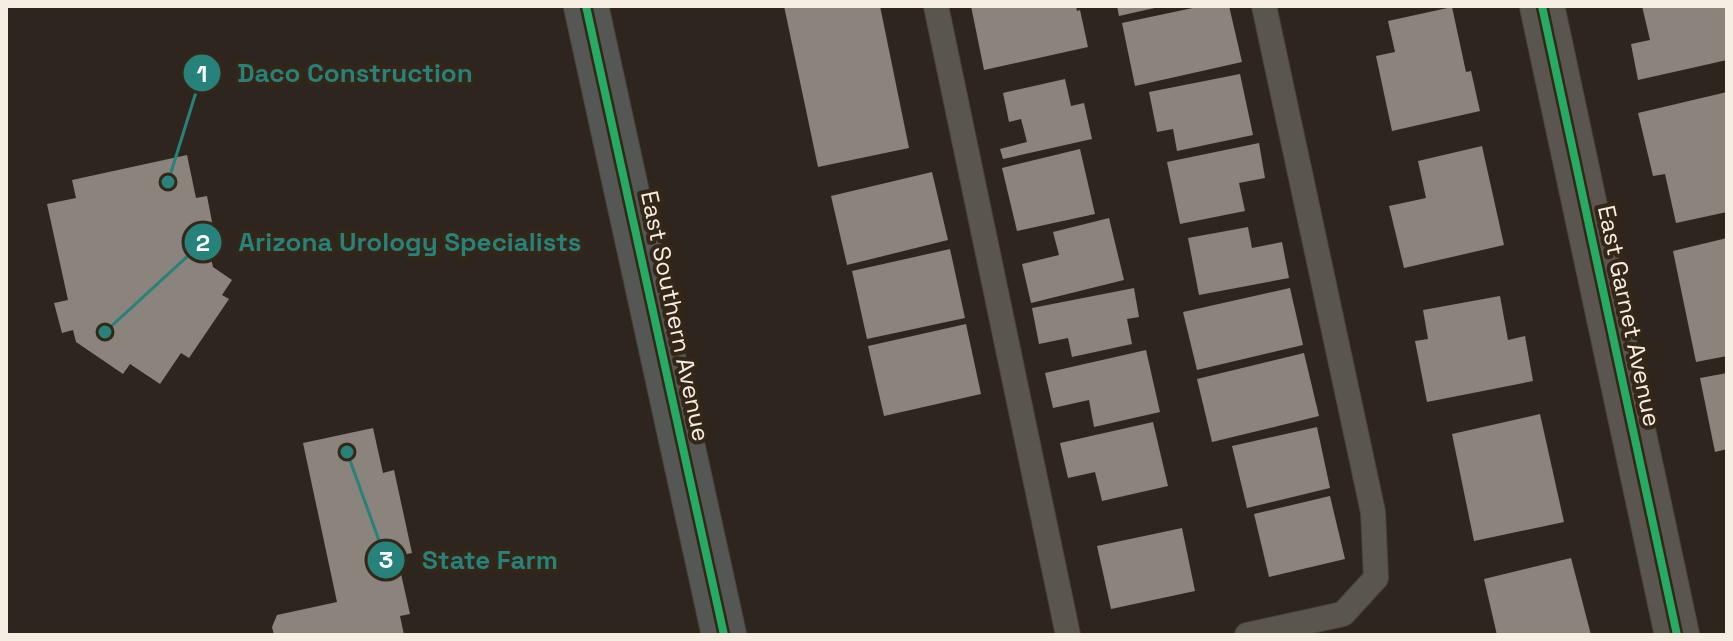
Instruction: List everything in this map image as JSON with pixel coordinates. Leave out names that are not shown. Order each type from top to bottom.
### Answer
[{"type":"main road","name":"East Southern Avenue","points":[[586,6],[724,635]]},
{"type":"street","name":"East Garnet Avenue","points":[[1542,6],[1677,635]]},
{"type":"lane","points":[[936,6],[1068,635]]},
{"type":"lane","points":[[1247,635],[1280,632],[1343,614],[1376,578],[1373,512],[1264,6]]},
{"type":"building","points":[[784,6],[880,6],[909,148],[818,167]]},
{"type":"building","points":[[971,6],[1076,6],[1077,11],[1080,10],[1088,47],[984,70]]},
{"type":"building","points":[[1117,6],[1159,6],[1159,7],[1119,16]]},
{"type":"building","points":[[1202,6],[1229,6],[1242,62],[1135,86],[1122,23]]},
{"type":"building","points":[[1642,6],[1727,6],[1727,60],[1638,80],[1631,44],[1650,40]]},
{"type":"building","points":[[1452,7],[1466,72],[1471,71],[1480,111],[1392,131],[1376,56],[1395,52],[1388,21]]},
{"type":"building","points":[[1240,74],[1253,135],[1177,151],[1173,129],[1157,132],[1149,92]]},
{"type":"building","points":[[1065,79],[1071,106],[1084,103],[1092,139],[1003,159],[1000,149],[1027,142],[1021,119],[1009,122],[1003,93]]},
{"type":"building","points":[[1727,92],[1727,212],[1676,223],[1665,174],[1653,176],[1638,113]]},
{"type":"building","points":[[1259,143],[1265,178],[1239,183],[1245,211],[1180,224],[1167,162]]},
{"type":"building","points":[[1482,146],[1504,245],[1404,268],[1389,206],[1426,198],[1418,161]]},
{"type":"building","points":[[1080,149],[1095,214],[1017,231],[1002,168]]},
{"type":"building","points":[[187,155],[196,198],[207,196],[214,232],[206,234],[213,267],[232,280],[222,295],[229,299],[189,358],[181,353],[160,384],[130,364],[123,374],[76,342],[73,330],[62,333],[54,303],[68,300],[47,204],[76,198],[72,180]]},
{"type":"building","points":[[932,172],[948,240],[847,265],[831,196]]},
{"type":"building","points":[[1109,218],[1124,280],[1031,303],[1022,264],[1059,255],[1053,232]]},
{"type":"building","points":[[1248,227],[1252,248],[1282,242],[1289,278],[1199,295],[1188,238]]},
{"type":"building","points":[[1727,238],[1727,356],[1696,362],[1673,251]]},
{"type":"building","points":[[950,249],[965,318],[867,339],[852,271]]},
{"type":"building","points":[[1134,288],[1139,317],[1127,319],[1132,344],[1072,357],[1068,338],[1039,344],[1032,308]]},
{"type":"building","points":[[1290,288],[1303,345],[1197,370],[1183,312]]},
{"type":"building","points":[[1500,296],[1508,340],[1525,336],[1533,381],[1427,402],[1415,341],[1428,339],[1423,310]]},
{"type":"building","points":[[966,324],[981,394],[884,416],[868,346]]},
{"type":"building","points":[[1146,350],[1160,412],[1094,427],[1089,400],[1053,408],[1045,373]]},
{"type":"building","points":[[1304,353],[1319,416],[1212,442],[1197,379]]},
{"type":"building","points":[[1727,373],[1727,449],[1715,452],[1700,378]]},
{"type":"building","points":[[1540,414],[1564,522],[1474,541],[1452,434]]},
{"type":"building","points":[[1153,422],[1168,486],[1102,501],[1095,472],[1068,478],[1060,443]]},
{"type":"building","points":[[1317,427],[1330,488],[1247,508],[1232,446]]},
{"type":"building","points":[[373,428],[383,473],[394,470],[412,553],[397,556],[410,614],[400,616],[404,635],[274,635],[272,627],[277,615],[337,602],[303,443]]},
{"type":"building","points":[[1330,496],[1345,559],[1269,577],[1254,514]]},
{"type":"building","points":[[1182,528],[1195,591],[1111,609],[1097,546]]},
{"type":"building","points":[[1571,558],[1591,635],[1497,635],[1484,579]]},
{"type":"cycle path","points":[[586,6],[724,635]]},
{"type":"cycle path","points":[[1542,6],[1677,635]]},
{"type":"place","name":"Daco Construction","points":[[168,182]]},
{"type":"place","name":"Arizona Urology Specialists","points":[[105,332]]},
{"type":"place","name":"State Farm","points":[[347,452]]}]
